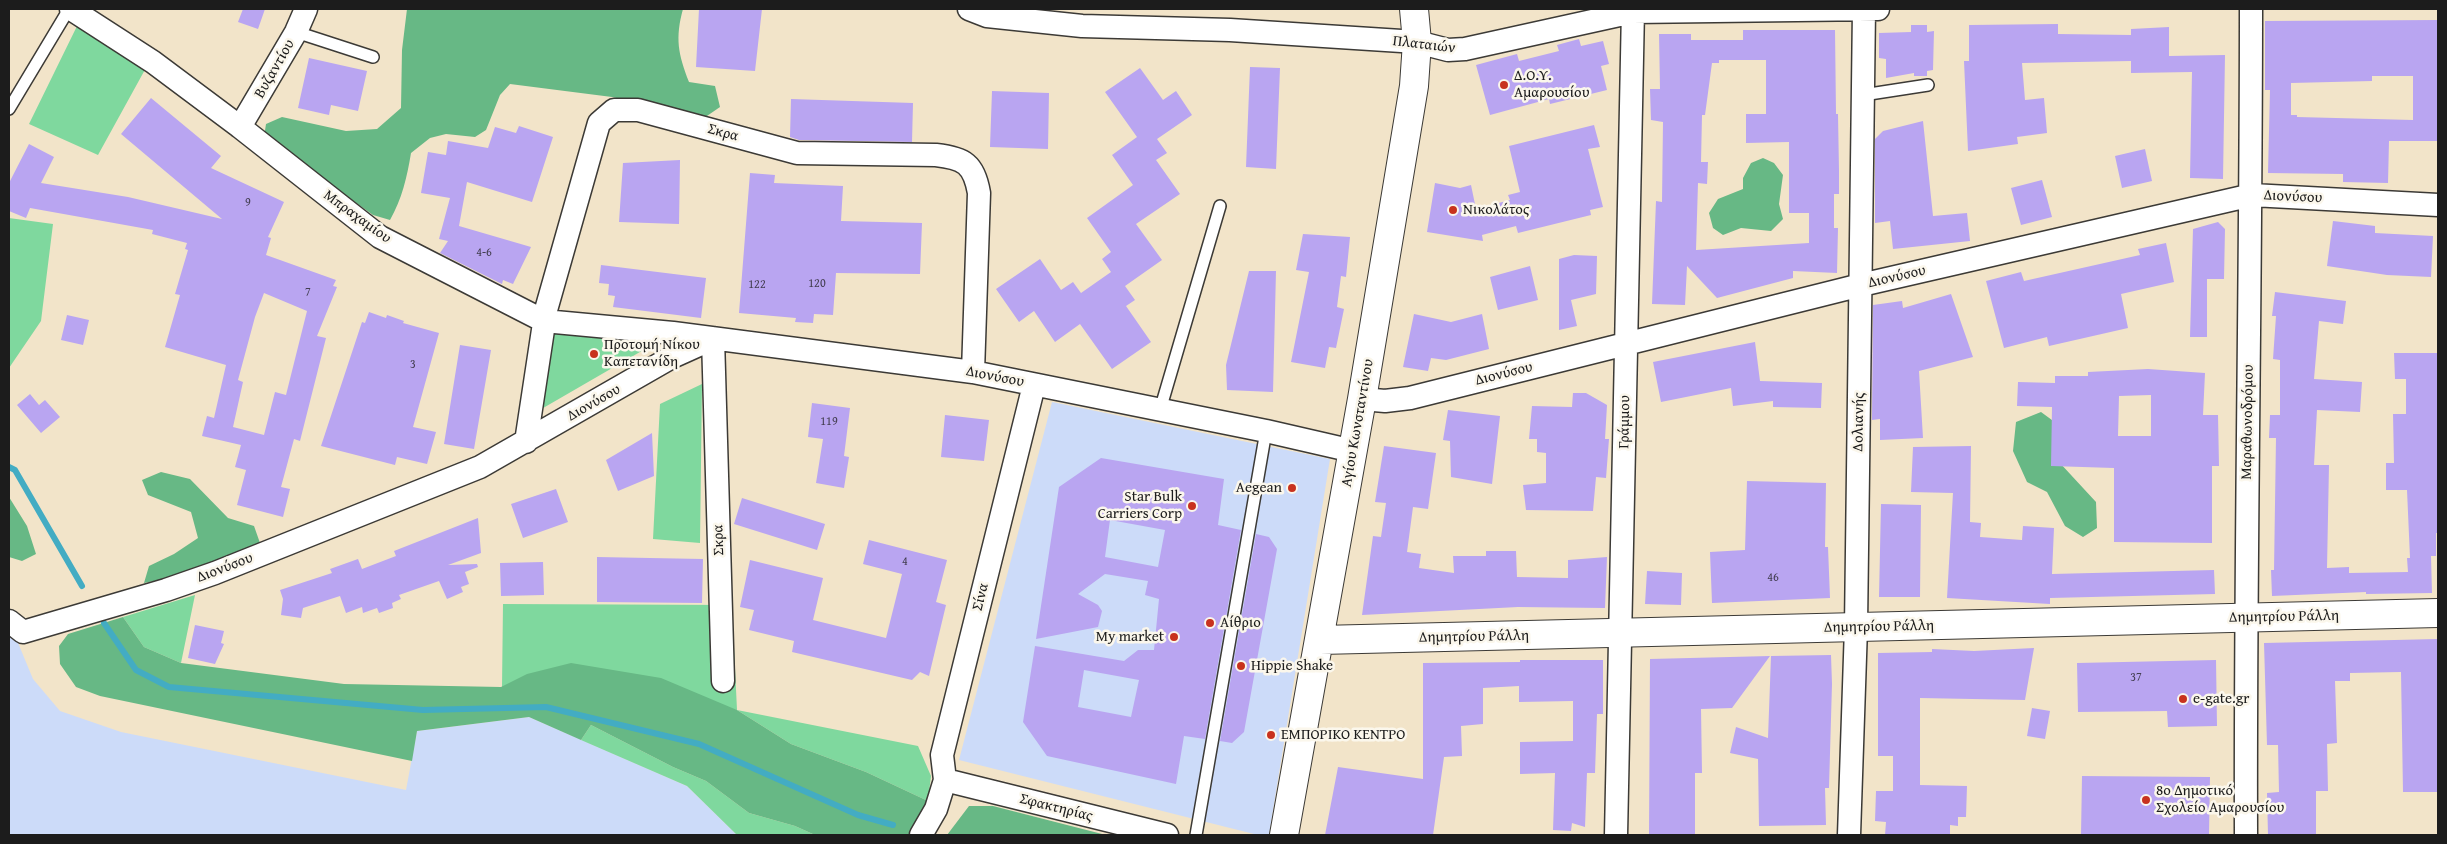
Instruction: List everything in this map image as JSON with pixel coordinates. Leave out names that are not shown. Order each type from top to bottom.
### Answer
[{"type":"street","name":"Μπραχαμίου","points":[[70,9],[153,62],[240,127],[380,237],[544,321],[713,338]]},
{"type":"street","name":"Βυζαντίου","points":[[240,127],[296,32],[306,9]]},
{"type":"street","name":"Πλαταιών","points":[[969,9],[986,16],[1082,26],[1230,30],[1417,42],[1448,50],[1465,49],[1633,10],[1878,9]]},
{"type":"street","name":"Αγίου Κωνσταντίνου","points":[[1284,835],[1362,400],[1414,86],[1417,42],[1414,9]]},
{"type":"street","name":"Δολιανής","points":[[1849,835],[1856,627],[1864,9]]},
{"type":"street","name":"Μαραθωνοδρόμου","points":[[2246,835],[2245,618],[2252,195],[2251,9]]},
{"type":"street","name":"Γράμμου","points":[[1616,835],[1633,10]]},
{"type":"street","name":"Σκρα","points":[[526,442],[544,321],[598,123],[614,110],[626,108],[797,153],[936,155],[951,156],[963,162],[976,176],[979,192],[973,372]]},
{"type":"street","name":"Διονύσου","points":[[1362,400],[1399,400],[1861,285],[2252,195],[2438,205]]},
{"type":"street","name":"Διονύσου","points":[[9,621],[23,632],[191,582],[480,467],[672,357],[713,338],[973,372],[1266,431],[1352,451]]},
{"type":"street","name":"Σκρα","points":[[713,338],[723,681]]},
{"type":"street","name":"Σίνα","points":[[920,835],[936,809],[945,780],[942,755],[1034,385]]},
{"type":"street","name":"Δημητρίου Ράλλη","points":[[1320,640],[2438,613]]},
{"type":"street","name":"Σφακτηρίας","points":[[945,780],[1168,835]]},
{"type":"lane","points":[[9,109],[70,9]]},
{"type":"lane","points":[[296,32],[373,57]]},
{"type":"lane","points":[[1863,94],[1928,85]]},
{"type":"lane","points":[[1160,410],[1220,206]]},
{"type":"lane","points":[[1196,835],[1266,431]]},
{"type":"shaded area","points":[[1052,402],[1330,459],[1269,835],[1258,835],[959,760]]},
{"type":"shaded area","points":[[9,635],[16,638],[33,679],[60,711],[121,732],[406,790],[417,731],[529,717],[687,786],[737,835],[9,835]]},
{"type":"green space","points":[[407,9],[683,9],[678,37],[682,63],[689,82],[715,86],[720,107],[704,118],[612,97],[510,84],[500,95],[486,130],[475,137],[446,134],[430,138],[411,153],[404,188],[390,220],[373,215],[264,137],[266,124],[282,117],[346,131],[377,129],[401,108],[402,50]]},
{"type":"green space","points":[[79,22],[147,66],[98,155],[29,124]]},
{"type":"green space","points":[[1763,158],[1774,163],[1783,175],[1779,204],[1783,219],[1771,231],[1741,228],[1723,235],[1713,228],[1709,213],[1718,199],[1743,189],[1743,178],[1751,163]]},
{"type":"green space","points":[[9,218],[53,224],[41,321],[9,368]]},
{"type":"green space","points":[[548,330],[652,345],[538,411]]},
{"type":"green space","points":[[702,384],[700,543],[653,539],[660,404]]},
{"type":"green space","points":[[2041,412],[2056,423],[2059,462],[2096,502],[2097,528],[2083,537],[2065,526],[2047,492],[2027,482],[2013,451],[2016,422]]},
{"type":"green space","points":[[161,472],[190,479],[228,518],[254,526],[260,543],[233,557],[204,568],[144,583],[149,566],[174,554],[198,538],[191,512],[148,495],[142,480]]},
{"type":"green space","points":[[9,497],[27,526],[36,554],[22,561],[9,557]]},
{"type":"green space","points":[[195,595],[181,663],[144,647],[123,617]]},
{"type":"green space","points":[[503,604],[732,605],[737,710],[502,687]]},
{"type":"green space","points":[[123,617],[144,647],[181,663],[344,684],[501,687],[527,674],[571,663],[661,678],[737,710],[791,744],[866,772],[928,801],[909,835],[815,835],[795,826],[749,813],[706,781],[673,767],[591,725],[581,740],[529,717],[417,731],[412,761],[100,696],[76,687],[60,664],[59,646],[68,634]]},
{"type":"green space","points":[[737,710],[918,746],[931,776],[928,801],[866,772],[791,744]]},
{"type":"green space","points":[[591,725],[673,767],[706,781],[749,813],[795,826],[815,835],[737,835],[687,786],[581,740]]},
{"type":"green space","points":[[969,806],[993,806],[1106,835],[947,835]]},
{"type":"building","points":[[243,9],[265,9],[258,29],[238,22]]},
{"type":"building","points":[[699,9],[762,9],[755,71],[696,67]]},
{"type":"building","points":[[2438,20],[2438,141],[2389,141],[2388,183],[2343,182],[2343,174],[2268,173],[2270,90],[2265,90],[2265,21]],"holes":[[[2372,76],[2413,76],[2413,120],[2297,117],[2297,115],[2291,115],[2291,83],[2372,81]]]},
{"type":"building","points":[[2058,24],[2058,34],[2131,35],[2131,29],[2169,27],[2169,56],[2225,55],[2223,179],[2190,178],[2192,72],[2131,73],[2131,61],[2022,63],[2025,100],[2044,98],[2047,133],[2017,137],[2018,144],[1968,151],[1964,61],[1969,61],[1969,25]]},
{"type":"building","points":[[1911,25],[1927,25],[1927,32],[1934,31],[1933,70],[1927,71],[1927,76],[1914,76],[1914,73],[1886,78],[1886,59],[1879,58],[1879,33],[1911,32]]},
{"type":"building","points":[[1743,30],[1835,30],[1839,171],[1839,194],[1834,194],[1834,228],[1838,228],[1837,273],[1793,271],[1793,278],[1717,298],[1687,266],[1685,305],[1652,304],[1656,201],[1662,202],[1663,122],[1651,120],[1650,89],[1660,89],[1659,34],[1691,34],[1691,40],[1743,40]],"holes":[[[1719,60],[1766,60],[1766,114],[1746,114],[1746,143],[1789,142],[1789,213],[1809,213],[1809,243],[1696,250],[1698,183],[1707,184],[1708,162],[1701,162],[1702,115],[1705,115],[1712,63],[1719,63]]]},
{"type":"building","points":[[1579,39],[1581,46],[1603,41],[1609,64],[1601,66],[1607,90],[1550,104],[1549,99],[1490,115],[1476,65],[1517,54],[1519,61],[1559,51],[1557,45]]},
{"type":"building","points":[[309,58],[367,71],[358,111],[331,105],[329,115],[298,108]]},
{"type":"building","points":[[1250,67],[1280,68],[1276,169],[1246,167]]},
{"type":"building","points":[[1140,68],[1163,100],[1176,91],[1192,115],[1157,139],[1167,153],[1156,160],[1180,194],[1136,224],[1162,260],[1125,286],[1135,300],[1126,306],[1151,342],[1112,369],[1080,324],[1055,342],[1034,311],[1019,322],[996,289],[1040,259],[1061,290],[1073,282],[1081,293],[1111,272],[1102,259],[1111,252],[1087,218],[1133,185],[1112,155],[1137,137],[1105,92]]},
{"type":"building","points":[[992,91],[1049,93],[1048,149],[990,147]]},
{"type":"building","points":[[151,98],[221,156],[211,168],[284,202],[268,237],[271,238],[266,255],[336,280],[333,286],[337,287],[317,336],[326,338],[300,441],[294,439],[281,487],[290,489],[283,517],[237,505],[246,470],[235,467],[241,445],[202,436],[207,416],[214,418],[226,365],[165,347],[180,295],[175,294],[188,250],[185,249],[187,243],[152,234],[153,230],[30,208],[26,218],[9,211],[9,183],[29,144],[54,157],[41,183],[128,197],[222,219],[121,134]],"holes":[[[264,293],[307,311],[286,395],[275,392],[264,435],[233,427],[243,382],[238,380],[255,317]]]},
{"type":"building","points":[[791,99],[913,103],[912,142],[799,140],[790,137]]},
{"type":"building","points":[[1923,121],[1933,216],[1967,213],[1970,241],[1893,249],[1890,221],[1875,223],[1875,139],[1883,131]]},
{"type":"building","points":[[1594,125],[1600,147],[1588,149],[1603,207],[1590,210],[1591,215],[1518,233],[1516,226],[1482,235],[1483,241],[1427,232],[1435,183],[1460,188],[1471,185],[1476,209],[1510,200],[1508,195],[1520,192],[1509,146]]},
{"type":"building","points":[[519,126],[553,137],[532,202],[467,182],[459,226],[531,247],[513,284],[503,280],[502,284],[440,253],[448,241],[439,239],[450,198],[421,193],[428,152],[446,155],[448,141],[488,148],[495,127],[516,133]]},
{"type":"building","points":[[2145,149],[2152,181],[2122,188],[2115,156]]},
{"type":"building","points":[[680,160],[679,224],[619,222],[623,163]]},
{"type":"building","points":[[750,173],[775,175],[774,183],[843,186],[841,221],[922,223],[920,274],[836,273],[833,315],[814,314],[813,323],[795,322],[796,318],[739,313]]},
{"type":"building","points":[[2042,180],[2052,217],[2021,225],[2011,188]]},
{"type":"building","points":[[2333,221],[2375,226],[2375,233],[2433,236],[2431,277],[2387,275],[2327,266]]},
{"type":"building","points":[[2218,222],[2225,229],[2224,279],[2207,279],[2207,337],[2190,337],[2193,229]]},
{"type":"building","points":[[1303,234],[1350,237],[1346,277],[1341,276],[1337,307],[1344,309],[1336,348],[1329,347],[1325,368],[1291,362],[1309,272],[1296,270]]},
{"type":"building","points":[[2166,243],[2174,282],[2121,294],[2128,328],[2049,346],[2047,337],[2004,348],[1986,281],[2021,272],[2024,281],[2140,255],[2138,249]]},
{"type":"building","points":[[1574,255],[1597,256],[1596,294],[1571,300],[1577,326],[1559,330],[1559,259]]},
{"type":"building","points":[[601,265],[706,278],[701,318],[613,307],[615,296],[608,295],[609,284],[599,283]]},
{"type":"building","points":[[1530,266],[1538,300],[1498,310],[1490,277]]},
{"type":"building","points":[[1249,271],[1276,271],[1273,392],[1227,390],[1226,365]]},
{"type":"building","points":[[2275,292],[2346,301],[2343,324],[2319,321],[2314,379],[2362,382],[2360,412],[2317,410],[2314,465],[2329,465],[2327,568],[2349,567],[2349,573],[2408,572],[2407,558],[2410,558],[2407,490],[2386,490],[2386,463],[2394,463],[2393,414],[2406,414],[2406,379],[2395,379],[2394,353],[2438,353],[2438,533],[2436,533],[2436,556],[2431,556],[2432,593],[2366,594],[2366,592],[2272,596],[2271,570],[2274,570],[2276,438],[2269,438],[2270,415],[2280,415],[2280,360],[2273,359],[2276,316],[2272,316]]},
{"type":"building","points":[[1951,294],[1973,357],[1919,371],[1923,438],[1880,440],[1880,419],[1872,420],[1873,305],[1902,301],[1903,308]]},
{"type":"building","points":[[369,312],[386,318],[387,315],[404,321],[403,323],[439,333],[413,427],[436,432],[427,464],[397,457],[395,465],[321,446],[362,322],[365,323]]},
{"type":"building","points":[[1414,314],[1451,322],[1482,314],[1489,349],[1446,360],[1431,358],[1428,371],[1403,367]]},
{"type":"building","points":[[67,315],[89,320],[83,345],[61,340]]},
{"type":"building","points":[[1755,342],[1760,381],[1822,383],[1821,408],[1773,407],[1773,401],[1733,406],[1731,388],[1661,402],[1653,362]]},
{"type":"building","points":[[460,345],[491,350],[474,449],[444,444]]},
{"type":"building","points":[[2148,369],[2205,373],[2203,415],[2218,415],[2219,466],[2212,466],[2212,543],[2114,542],[2114,468],[2051,466],[2052,407],[2017,406],[2018,382],[2055,383],[2055,376],[2088,376],[2088,372]],"holes":[[[2151,395],[2151,436],[2118,436],[2119,396]]]},
{"type":"building","points":[[1573,393],[1586,393],[1607,405],[1605,439],[1609,439],[1606,478],[1596,477],[1593,511],[1526,510],[1523,485],[1546,483],[1546,453],[1537,452],[1537,439],[1529,439],[1532,406],[1572,407]]},
{"type":"building","points":[[30,394],[39,405],[45,400],[60,417],[41,433],[17,405]]},
{"type":"building","points":[[812,403],[850,408],[844,456],[849,457],[844,488],[816,483],[823,439],[808,437]]},
{"type":"building","points":[[1448,410],[1500,416],[1492,484],[1451,477],[1450,441],[1443,440]]},
{"type":"building","points":[[945,415],[989,420],[984,461],[941,457]]},
{"type":"building","points":[[652,433],[654,476],[618,491],[606,460]]},
{"type":"building","points":[[1384,446],[1436,453],[1428,509],[1413,507],[1407,552],[1421,554],[1419,568],[1454,573],[1453,556],[1486,556],[1486,551],[1516,551],[1517,577],[1568,578],[1568,560],[1607,557],[1605,608],[1518,607],[1362,615],[1373,536],[1381,537],[1386,503],[1375,502]]},
{"type":"building","points":[[1971,446],[1970,522],[1981,523],[1980,537],[2022,540],[2023,526],[2054,528],[2052,574],[2214,570],[2215,594],[2050,598],[2050,604],[1947,598],[1953,493],[1911,492],[1913,447]]},
{"type":"building","name":"Αίθριο","points":[[1101,458],[1224,479],[1218,525],[1241,530],[1205,739],[1184,736],[1176,784],[1047,756],[1023,722],[1035,646],[1124,661],[1138,650],[1154,650],[1159,599],[1145,595],[1148,581],[1105,574],[1078,594],[1098,605],[1102,611],[1098,627],[1036,639],[1059,487]],"holes":[[[1110,520],[1165,530],[1158,567],[1105,557]],[[1084,670],[1139,680],[1131,717],[1078,707]]]},
{"type":"building","points":[[1747,481],[1826,483],[1825,547],[1828,547],[1830,598],[1712,603],[1710,552],[1745,550]]},
{"type":"building","points":[[556,489],[568,522],[523,538],[511,504]]},
{"type":"building","points":[[742,498],[825,524],[817,550],[734,524]]},
{"type":"building","points":[[1881,504],[1921,505],[1920,597],[1879,597]]},
{"type":"building","points":[[478,518],[481,553],[448,565],[477,564],[478,567],[465,572],[469,584],[461,587],[463,592],[447,599],[439,581],[399,595],[401,599],[392,603],[393,608],[379,613],[377,608],[363,613],[362,607],[346,613],[340,596],[303,608],[301,618],[281,615],[283,599],[280,590],[332,573],[330,569],[358,559],[362,569],[396,556],[394,551]]},
{"type":"building","points":[[1256,534],[1269,537],[1277,549],[1244,732],[1232,743],[1220,741]]},
{"type":"building","points":[[869,540],[947,560],[936,602],[946,605],[929,676],[920,672],[912,680],[792,652],[794,641],[749,630],[754,610],[740,607],[750,560],[823,578],[813,620],[886,638],[902,574],[863,564]]},
{"type":"building","points":[[597,557],[703,559],[702,603],[597,602]]},
{"type":"building","points":[[543,562],[544,595],[501,596],[500,563]]},
{"type":"building","points":[[1647,571],[1682,573],[1681,605],[1645,604]]},
{"type":"building","points":[[195,625],[224,631],[221,643],[224,644],[215,664],[188,658]]},
{"type":"building","points":[[2438,639],[2438,792],[2403,792],[2401,672],[2350,673],[2350,681],[2335,681],[2337,743],[2327,744],[2328,791],[2316,791],[2316,835],[2268,835],[2267,793],[2279,792],[2278,745],[2267,745],[2264,643]]},
{"type":"building","points":[[2034,648],[2025,700],[1920,698],[1920,785],[1967,786],[1966,817],[1958,817],[1958,826],[1950,825],[1950,835],[1885,835],[1886,822],[1875,821],[1876,791],[1893,791],[1893,756],[1878,756],[1878,653],[1932,652],[1932,649],[1974,651]]},
{"type":"building","points":[[1831,655],[1829,788],[1825,788],[1826,825],[1759,826],[1758,759],[1730,753],[1736,727],[1768,738],[1771,656]]},
{"type":"building","points":[[1770,656],[1732,708],[1701,709],[1702,773],[1695,773],[1695,835],[1649,835],[1650,659]]},
{"type":"building","points":[[1520,660],[1603,660],[1603,714],[1597,714],[1595,773],[1587,773],[1585,827],[1572,823],[1571,831],[1553,830],[1555,773],[1520,774],[1520,742],[1573,741],[1573,701],[1519,702],[1519,686],[1483,688],[1483,724],[1461,726],[1462,756],[1444,757],[1433,835],[1325,835],[1338,767],[1423,779],[1423,663],[1520,662]]},
{"type":"building","points":[[2216,660],[2217,726],[2168,727],[2167,711],[2078,712],[2077,663]]},
{"type":"building","points":[[2032,708],[2050,711],[2045,739],[2027,736]]},
{"type":"building","name":"8ο Δημοτικό Σχολείο Αμαρουσίου","points":[[2082,776],[2210,777],[2209,835],[2081,835]]},
{"type":"waterway","points":[[9,467],[15,470],[82,586]]},
{"type":"waterway","points":[[104,623],[136,670],[169,687],[423,710],[546,707],[699,744],[858,815],[893,825]]},
{"type":"place","name":"Δ.Ο.Υ. Αμαρουσίου","points":[[1504,85]]},
{"type":"place","name":"Νικολάτος","points":[[1453,210]]},
{"type":"place","name":"Προτομή Νίκου Καπετανίδη","points":[[594,354]]},
{"type":"place","name":"Aegean","points":[[1292,488]]},
{"type":"place","name":"Star Bulk Carriers Corp","points":[[1192,506]]},
{"type":"place","name":"Αίθριο","points":[[1210,623]]},
{"type":"place","name":"My market","points":[[1174,637]]},
{"type":"place","name":"Hippie Shake","points":[[1241,666]]},
{"type":"place","name":"e-gate.gr","points":[[2183,699]]},
{"type":"place","name":"ΕΜΠΟΡΙΚΟ ΚΕΝΤΡΟ","points":[[1271,735]]},
{"type":"place","name":"8ο Δημοτικό Σχολείο Αμαρουσίου","points":[[2146,800]]}]
